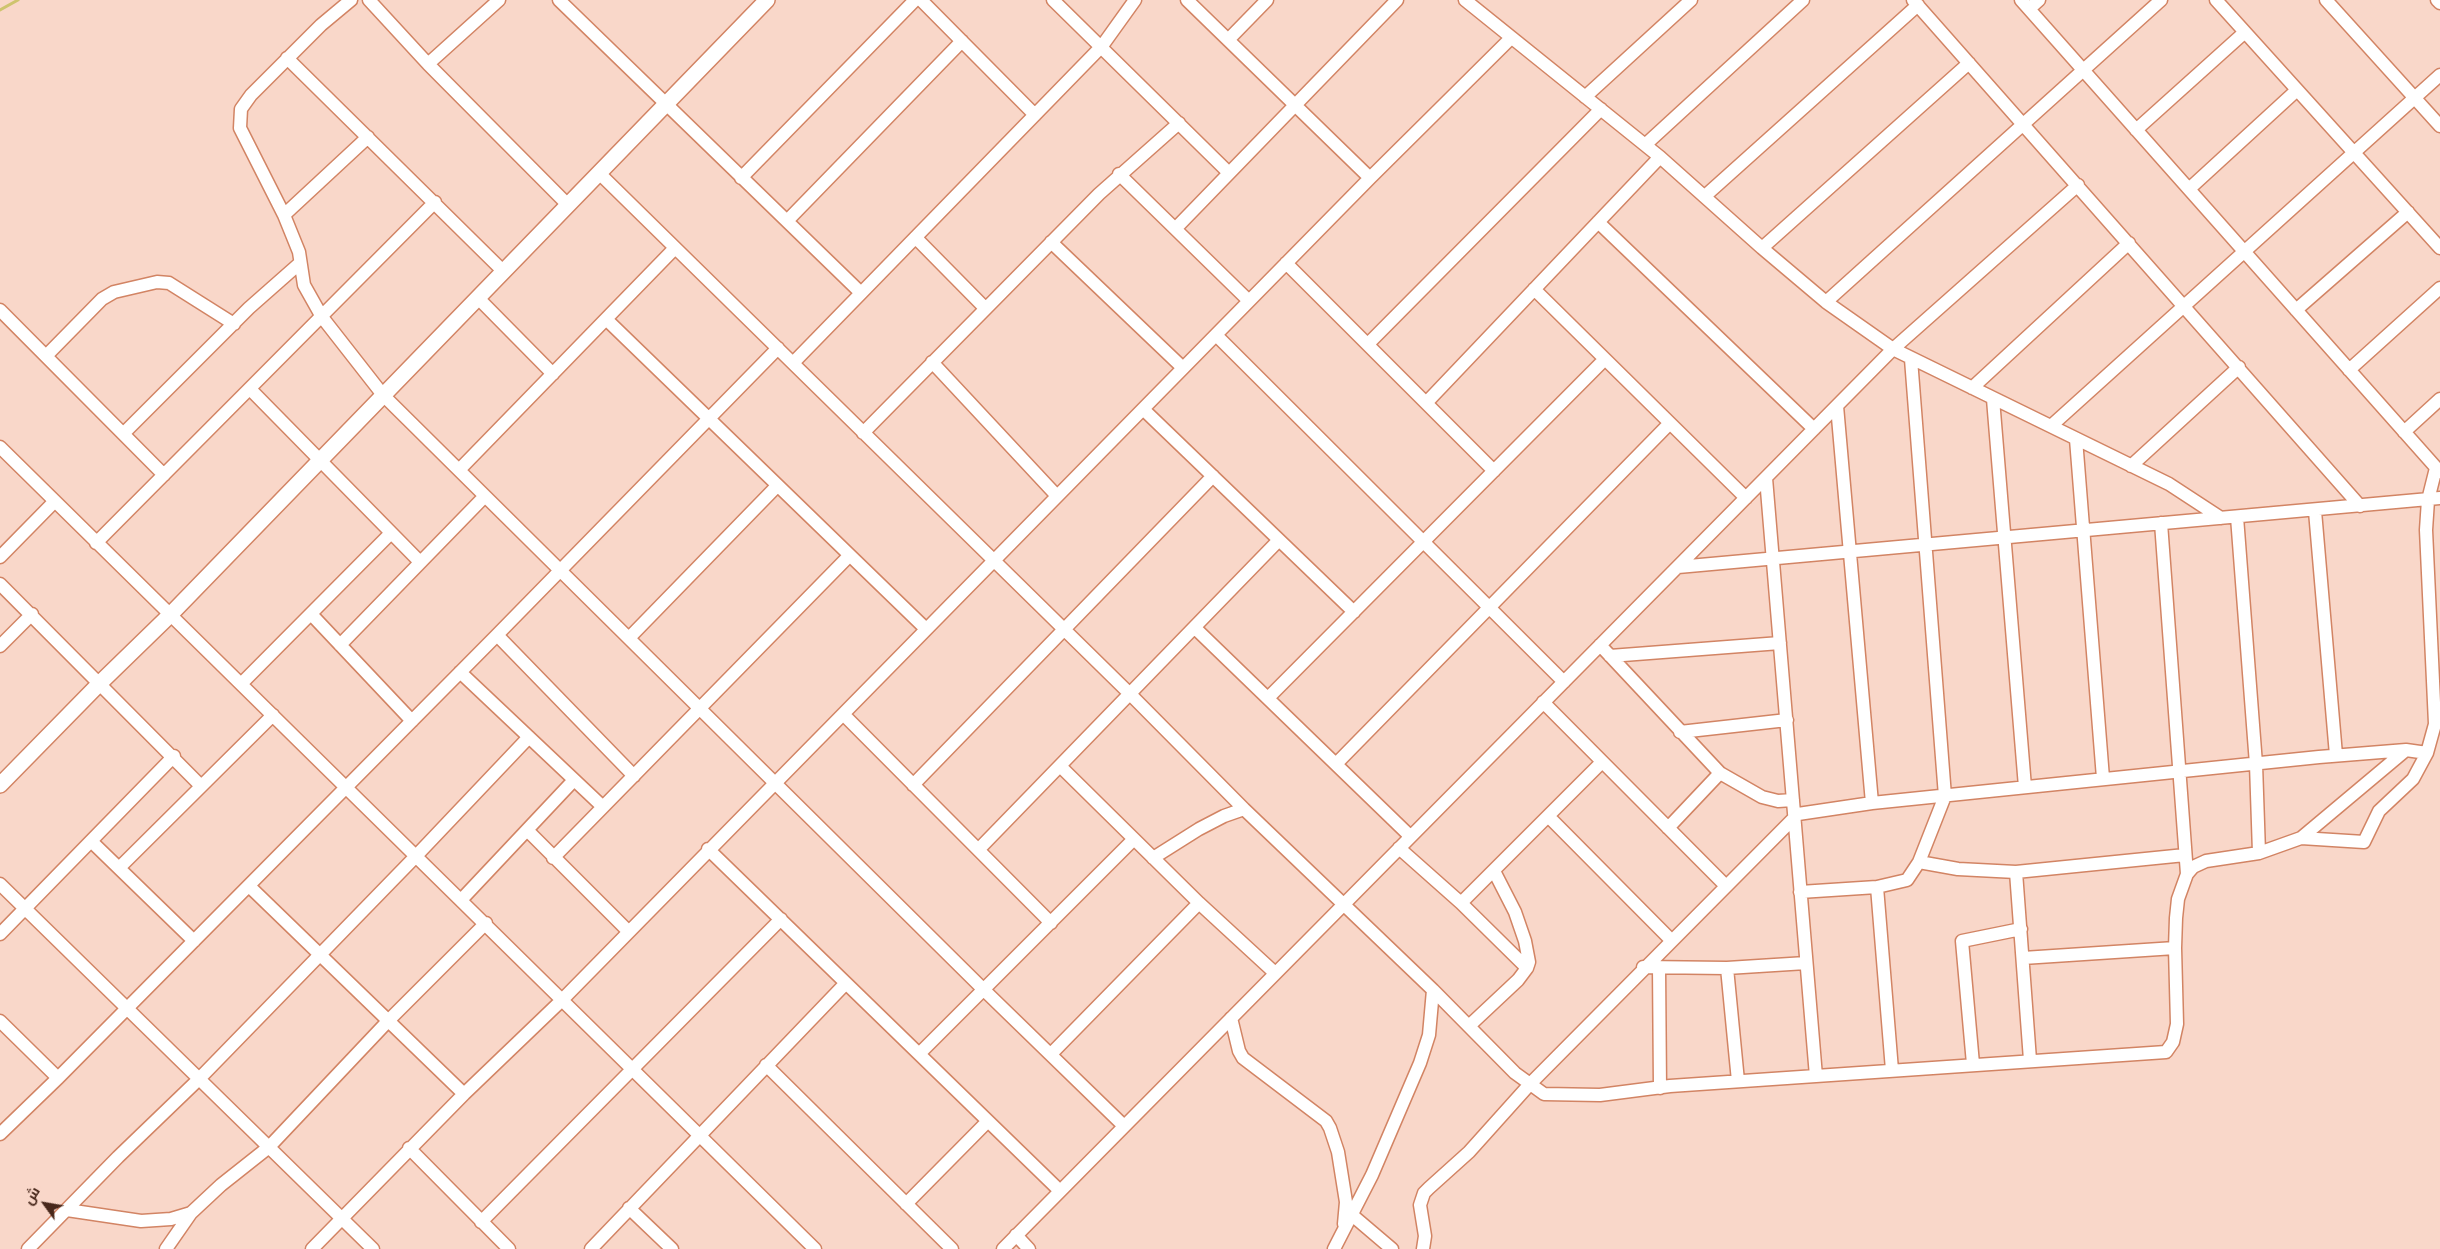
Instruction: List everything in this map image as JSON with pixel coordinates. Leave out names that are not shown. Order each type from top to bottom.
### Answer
[{"type":"street","points":[[350,0],[287,58],[251,95],[241,109],[240,128],[284,215],[299,252],[304,285],[322,316],[383,395],[984,990],[1124,1126]]},
{"type":"street","points":[[369,0],[428,64],[568,206]]},
{"type":"street","points":[[428,64],[499,0]]},
{"type":"street","points":[[559,0],[665,105],[861,293]]},
{"type":"street","points":[[0,785],[170,615],[767,0]]},
{"type":"street","points":[[741,178],[915,0]]},
{"type":"street","points":[[921,0],[1035,115]]},
{"type":"street","points":[[1053,0],[1230,173]]},
{"type":"street","points":[[793,363],[1102,46],[1135,0]]},
{"type":"street","points":[[1187,0],[1370,178]]},
{"type":"street","points":[[1228,40],[1267,0]]},
{"type":"street","points":[[1176,228],[1397,0]]},
{"type":"street","points":[[1465,0],[1660,157],[1826,302],[1894,349],[2169,484],[2220,518]]},
{"type":"street","points":[[1585,97],[1691,0]]},
{"type":"street","points":[[1645,145],[1803,0]]},
{"type":"street","points":[[2039,0],[2025,4],[2438,470],[2426,561],[2435,724],[2427,753],[2413,779],[2379,811],[2364,842],[2301,838]]},
{"type":"street","points":[[1826,302],[2162,0]]},
{"type":"street","points":[[2216,0],[2440,248]]},
{"type":"street","points":[[2326,0],[2440,126]]},
{"type":"street","points":[[2437,0],[2440,3]]},
{"type":"street","points":[[1705,196],[1916,2],[2360,506]]},
{"type":"street","points":[[2136,130],[2245,32]]},
{"type":"street","points":[[312,1249],[409,1148],[562,1000],[708,849],[1286,263],[1511,38]]},
{"type":"street","points":[[787,221],[962,42]]},
{"type":"street","points":[[287,58],[504,272]]},
{"type":"street","points":[[1762,248],[1969,63]]},
{"type":"street","points":[[2051,426],[2440,76]]},
{"type":"street","points":[[2189,189],[2297,90]]},
{"type":"street","points":[[1369,343],[1601,109]]},
{"type":"street","points":[[863,433],[1119,174],[1179,123]]},
{"type":"street","points":[[284,215],[368,137]]},
{"type":"street","points":[[1427,402],[1660,157]]},
{"type":"street","points":[[600,174],[1130,694],[1244,809],[1470,1025],[1510,1068],[1544,1094],[1600,1095],[1738,1081],[2166,1052],[2173,1042],[2177,1024],[2175,948],[2178,899],[2187,874],[2193,867],[2206,861],[2259,853],[2301,838],[2406,750]]},
{"type":"street","points":[[1119,174],[1249,301]]},
{"type":"street","points":[[1003,1249],[1894,349],[2078,185]]},
{"type":"street","points":[[96,543],[435,202]]},
{"type":"street","points":[[2296,310],[2408,212]]},
{"type":"street","points":[[1598,222],[1814,429]]},
{"type":"street","points":[[916,238],[985,308]]},
{"type":"street","points":[[1051,242],[1183,368]]},
{"type":"street","points":[[1972,388],[2129,243]]},
{"type":"street","points":[[458,470],[675,248]]},
{"type":"street","points":[[124,433],[234,324],[300,263]]},
{"type":"street","points":[[1286,263],[1369,343],[1494,470]]},
{"type":"street","points":[[47,355],[102,299],[114,292],[157,282],[170,283],[234,324]]},
{"type":"street","points":[[2349,370],[2440,288]]},
{"type":"street","points":[[1534,289],[1746,498]]},
{"type":"street","points":[[478,298],[553,374]]},
{"type":"street","points":[[0,310],[47,355],[164,475]]},
{"type":"street","points":[[606,319],[926,629]]},
{"type":"street","points":[[1216,335],[1564,682]]},
{"type":"street","points":[[0,1134],[249,886],[778,348]]},
{"type":"street","points":[[1268,698],[1605,359]]},
{"type":"street","points":[[1800,892],[1877,887],[1907,880],[1919,862],[1945,796],[1911,359]]},
{"type":"street","points":[[932,362],[1057,496]]},
{"type":"street","points":[[2131,466],[2239,367]]},
{"type":"street","points":[[250,389],[420,562]]},
{"type":"street","points":[[1993,399],[2025,787]]},
{"type":"street","points":[[2404,432],[2440,399]]},
{"type":"street","points":[[1837,406],[1872,803]]},
{"type":"street","points":[[1143,409],[1354,612]]},
{"type":"street","points":[[1336,764],[1670,423]]},
{"type":"street","points":[[2076,439],[2103,778]]},
{"type":"street","points":[[0,447],[462,899],[810,1247]]},
{"type":"street","points":[[913,785],[1065,631],[1213,476]]},
{"type":"street","points":[[1766,478],[1816,1076]]},
{"type":"street","points":[[629,638],[777,486]]},
{"type":"street","points":[[340,644],[485,496]]},
{"type":"street","points":[[1678,567],[2434,499]]},
{"type":"street","points":[[0,557],[54,500]]},
{"type":"street","points":[[2315,511],[2336,755]]},
{"type":"street","points":[[2237,517],[2256,764],[2259,853]]},
{"type":"street","points":[[2161,523],[2178,773],[2187,874]]},
{"type":"street","points":[[242,684],[391,532]]},
{"type":"street","points":[[978,849],[1196,628],[1279,540]]},
{"type":"street","points":[[553,858],[849,556]]},
{"type":"street","points":[[0,584],[174,756],[200,785]]},
{"type":"street","points":[[0,646],[32,614]]},
{"type":"street","points":[[311,614],[412,721]]},
{"type":"street","points":[[1196,628],[1410,836]]},
{"type":"street","points":[[497,635],[634,776]]},
{"type":"street","points":[[1610,656],[1780,643]]},
{"type":"street","points":[[1600,645],[1720,773],[1762,797],[1778,801],[1793,800]]},
{"type":"street","points":[[460,672],[602,807]]},
{"type":"street","points":[[1543,702],[1726,886]]},
{"type":"street","points":[[843,714],[1051,924]]},
{"type":"street","points":[[119,868],[200,785],[273,715]]},
{"type":"street","points":[[1680,732],[1787,720]]},
{"type":"street","points":[[28,1249],[118,1157],[199,1079],[529,737]]},
{"type":"street","points":[[1423,1249],[1425,1236],[1420,1205],[1424,1193],[1469,1152],[1530,1084],[1794,816],[1872,803],[2103,778],[2178,773],[2336,755],[2406,750],[2427,753]]},
{"type":"street","points":[[0,934],[174,756]]},
{"type":"street","points":[[1461,903],[1602,762]]},
{"type":"street","points":[[1060,766],[1133,840],[1275,973]]},
{"type":"street","points":[[1668,828],[1720,773]]},
{"type":"street","points":[[462,899],[574,780]]},
{"type":"street","points":[[1153,858],[1207,825],[1244,809]]},
{"type":"street","points":[[1548,816],[1671,940]]},
{"type":"street","points":[[526,830],[628,931]]},
{"type":"street","points":[[919,1054],[1133,840]]},
{"type":"street","points":[[92,842],[194,941]]},
{"type":"street","points":[[1399,848],[1461,903],[1527,968]]},
{"type":"street","points":[[708,849],[1060,1190]]},
{"type":"street","points":[[1919,862],[1958,869],[2016,872],[2185,855]]},
{"type":"street","points":[[1470,1025],[1518,980],[1527,968],[1528,955],[1520,924],[1494,871]]},
{"type":"street","points":[[2016,872],[2024,958],[2030,1060]]},
{"type":"street","points":[[0,884],[26,907],[373,1249]]},
{"type":"street","points":[[249,886],[464,1094]]},
{"type":"street","points":[[1877,887],[1892,1070]]},
{"type":"street","points":[[1052,1054],[1199,903]]},
{"type":"street","points":[[481,1222],[781,920]]},
{"type":"street","points":[[170,1248],[191,1213],[221,1185],[269,1147],[389,1020],[486,923]]},
{"type":"street","points":[[1973,1064],[1962,941],[2021,929]]},
{"type":"street","points":[[2024,958],[2175,948]]},
{"type":"street","points":[[1644,967],[1727,968],[1806,963]]},
{"type":"street","points":[[1659,967],[1660,1088]]},
{"type":"street","points":[[1727,968],[1738,1081]]},
{"type":"street","points":[[591,1249],[846,983]]},
{"type":"street","points":[[1338,1245],[1372,1175],[1425,1050],[1430,1025],[1433,990]]},
{"type":"street","points":[[1231,1018],[1239,1051],[1244,1058],[1326,1121],[1330,1128],[1338,1152],[1346,1202],[1338,1245]]},
{"type":"street","points":[[0,1021],[58,1078]]},
{"type":"street","points":[[766,1065],[952,1249]]},
{"type":"street","points":[[906,1204],[988,1121]]},
{"type":"street","points":[[409,1148],[509,1249]]},
{"type":"street","points":[[629,1208],[672,1249]]},
{"type":"street","points":[[67,1210],[141,1221],[171,1219],[191,1213]]},
{"type":"street","points":[[1352,1215],[1392,1249]]},
{"type":"street","points":[[1016,1235],[1029,1249]]},
{"type":"waterway","points":[[0,10],[18,0]]}]
